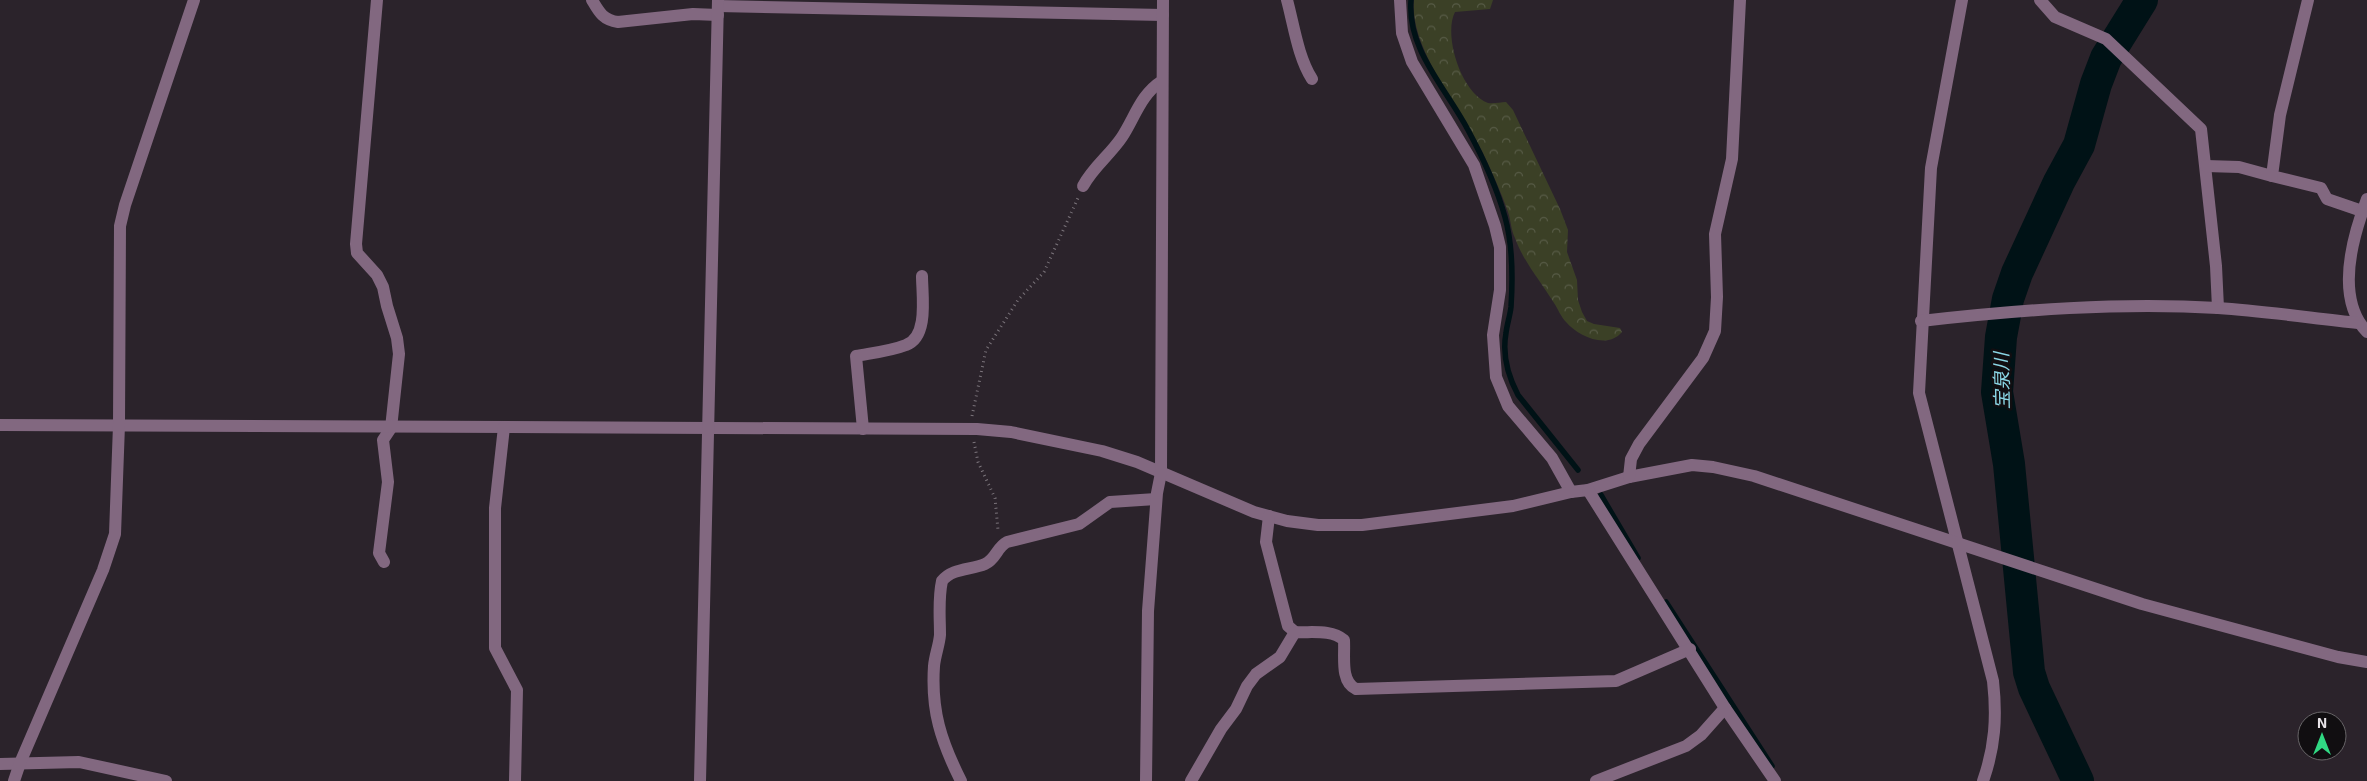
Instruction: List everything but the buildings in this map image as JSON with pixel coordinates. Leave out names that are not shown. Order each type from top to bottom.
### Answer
[{"type":"street","points":[[14,781],[110,552],[117,519],[120,226],[125,205],[194,0]]},
{"type":"street","points":[[377,0],[356,244],[357,253],[377,275],[383,287],[386,306],[397,338],[399,354],[390,428],[383,440],[388,482],[379,552],[384,562]]},
{"type":"street","points":[[592,0],[599,13],[608,21],[618,22],[693,14],[718,7],[1163,15]]},
{"type":"street","points":[[1146,781],[1148,611],[1156,499],[1161,473],[1163,0]]},
{"type":"street","points":[[1288,0],[1302,55],[1312,79]]},
{"type":"street","points":[[1400,0],[1402,33],[1412,62],[1474,165],[1495,226],[1500,247],[1500,290],[1493,335],[1493,357],[1498,384],[1508,406],[1552,458],[1571,492]]},
{"type":"street","points":[[1629,477],[1631,459],[1639,444],[1703,358],[1715,331],[1718,297],[1716,234],[1732,158],[1740,0]]},
{"type":"street","points":[[1962,0],[1931,168],[1921,321],[1919,393],[1921,409],[1983,634],[1993,682],[1996,708],[1995,739],[1983,781]]},
{"type":"street","points":[[2040,0],[2055,18],[2106,38],[2197,123],[2203,137],[2216,266],[2218,308]]},
{"type":"street","points":[[2272,176],[2280,115],[2308,0]]},
{"type":"street","points":[[700,781],[718,7]]},
{"type":"street","points":[[1083,186],[1089,174],[1122,137],[1150,89],[1162,81]]},
{"type":"street","points":[[2206,166],[2239,166],[2321,188],[2327,199],[2365,205],[2352,250],[2349,283],[2358,323],[2367,332]]},
{"type":"street","points":[[863,429],[856,356],[907,345],[914,339],[922,318],[922,276]]},
{"type":"street","points":[[1921,321],[1990,314],[2115,307],[2218,308],[2358,323]]},
{"type":"street","points":[[0,426],[972,429],[1011,432],[1102,451],[1137,462],[1269,516],[1287,522],[1318,525],[1362,525],[1513,506],[1571,492],[1588,490],[1629,477],[1692,466],[1713,467],[1754,476],[2006,557],[2142,604],[2338,657],[2367,662]]},
{"type":"street","points":[[504,427],[495,508],[495,648],[517,690],[515,781]]},
{"type":"street","points":[[1588,490],[1725,708],[1775,781]]},
{"type":"street","points":[[961,781],[935,716],[934,667],[940,637],[940,588],[945,577],[985,564],[1000,546],[1007,542],[1079,524],[1110,502],[1156,499]]},
{"type":"street","points":[[1269,516],[1266,542],[1283,614],[1288,626],[1294,632],[1329,632],[1338,635],[1344,640],[1346,679],[1349,686],[1365,690],[1616,680],[1690,650]]},
{"type":"street","points":[[1190,781],[1236,709],[1247,686],[1256,674],[1280,657],[1294,632]]},
{"type":"street","points":[[1596,781],[1686,746],[1701,735],[1725,708]]},
{"type":"street","points":[[0,764],[79,762],[166,781]]},
{"type":"path","points":[[1000,546],[995,498],[978,462],[972,429],[972,412],[986,350],[1018,300],[1044,272],[1083,186]]},
{"type":"green space","points":[[1414,0],[1493,0],[1490,9],[1455,12],[1451,35],[1457,62],[1470,88],[1478,97],[1488,103],[1506,102],[1513,110],[1568,230],[1567,252],[1577,280],[1578,300],[1582,312],[1587,321],[1594,324],[1620,328],[1622,332],[1616,337],[1609,340],[1593,339],[1571,327],[1527,263],[1518,247],[1509,215],[1483,153],[1428,58],[1415,19]]},
{"type":"waterway","points":[[1411,0],[1411,18],[1421,52],[1459,114],[1484,161],[1505,217],[1510,239],[1512,273],[1511,307],[1505,341],[1507,365],[1511,380],[1518,395],[1578,470]]},
{"type":"waterway","name":"宝泉川","points":[[2078,781],[2034,688],[2029,672],[2009,464],[1997,392],[2001,337],[2008,299],[2017,273],[2059,182],[2079,145],[2096,84],[2106,58],[2142,0]]},
{"type":"waterway","points":[[1601,495],[1638,558]]},
{"type":"waterway","points":[[1666,602],[1772,766]]}]
